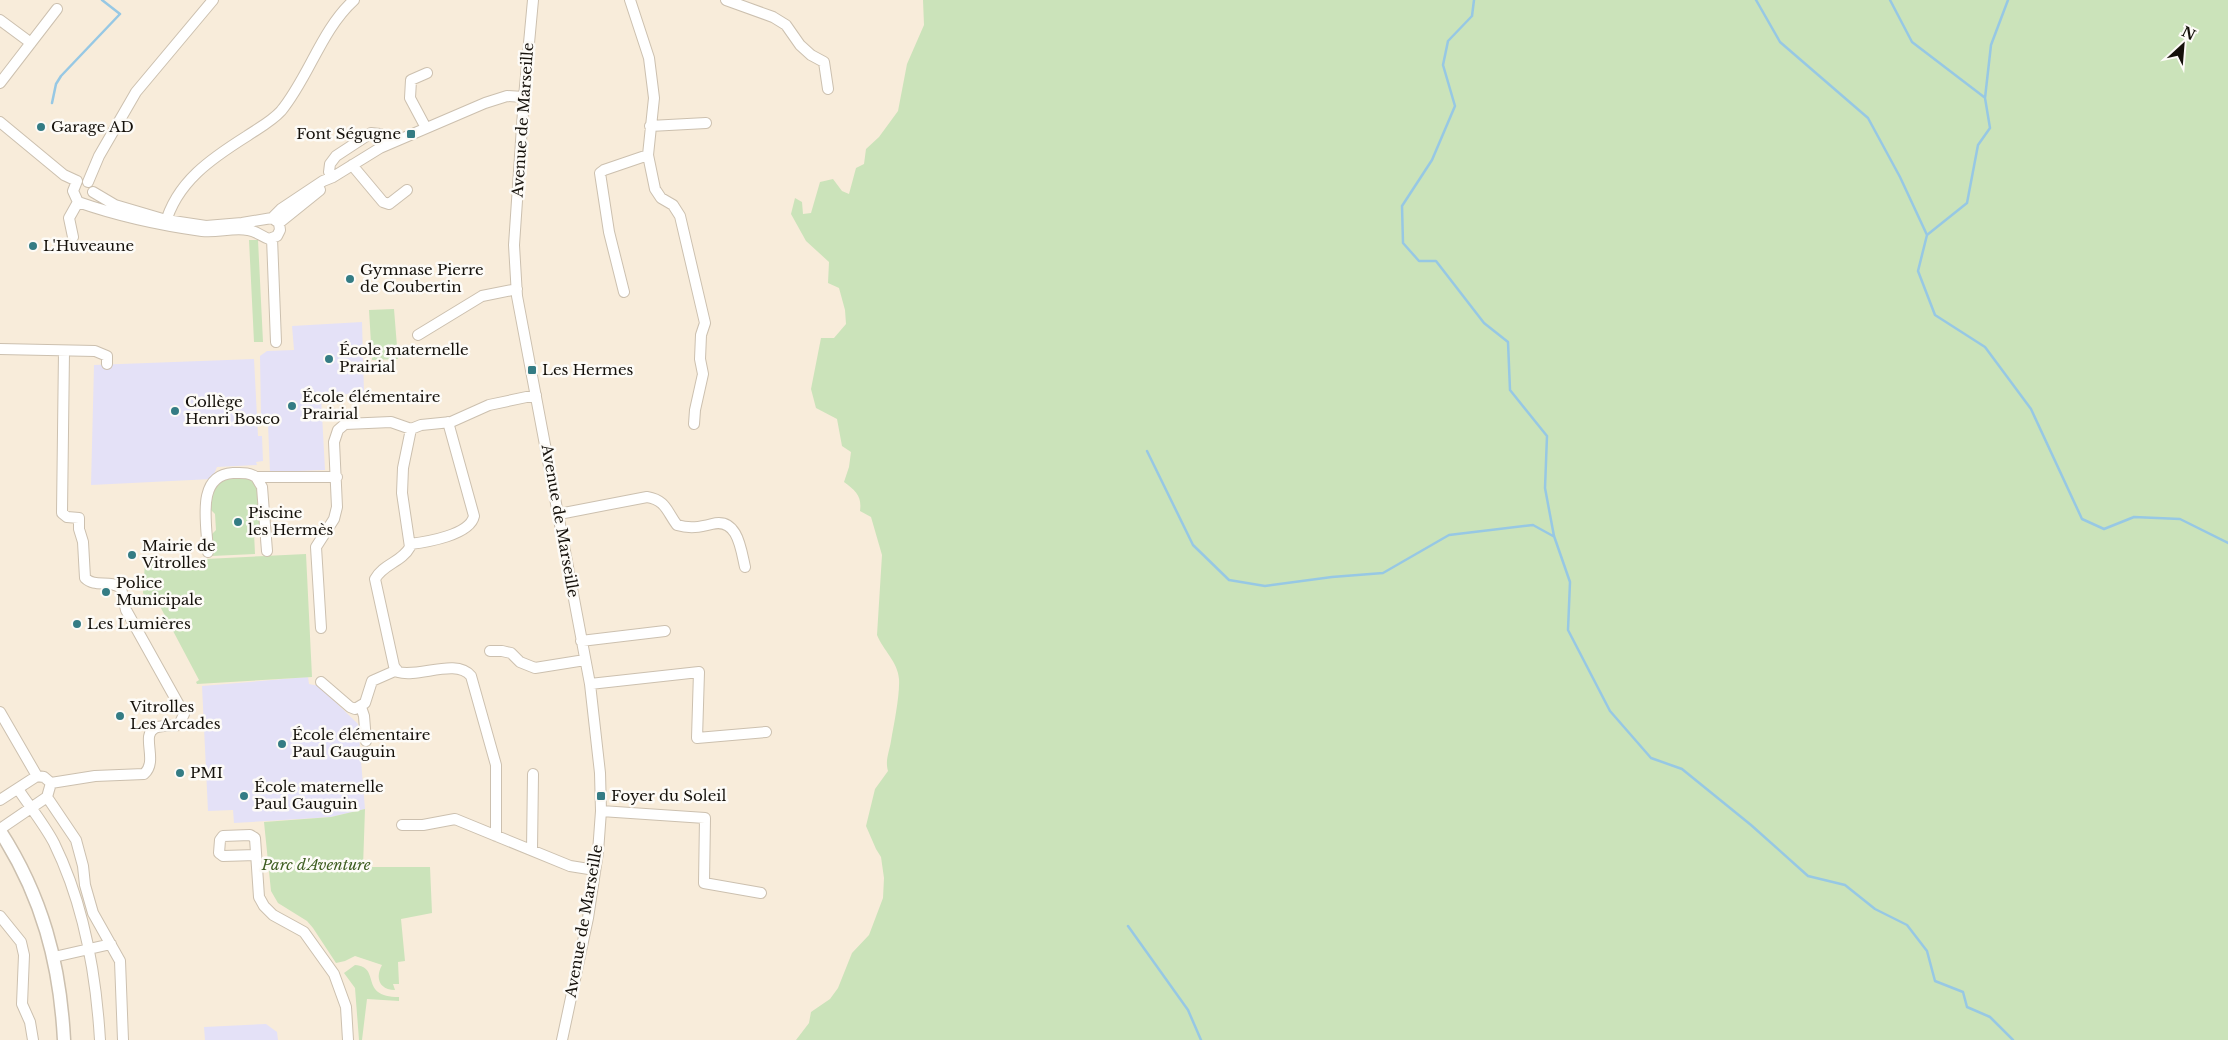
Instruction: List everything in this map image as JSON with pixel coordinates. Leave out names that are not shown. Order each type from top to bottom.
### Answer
[{"type":"main road","points":[[0,830],[20,865],[37,902],[54,957],[63,1014],[64,1040]]},
{"type":"street","points":[[73,236],[69,218],[82,203],[92,199],[90,187],[99,156],[136,92],[214,0]]},
{"type":"street","points":[[165,223],[175,198],[195,173],[211,159],[265,125],[280,112],[328,34],[354,0]]},
{"type":"street","name":"Avenue de Marseille","points":[[534,0],[524,97],[514,245],[517,289],[590,684],[600,773],[601,811],[595,870],[588,918],[562,1040]]},
{"type":"street","points":[[630,0],[649,58],[654,98],[648,156],[655,189],[661,198],[673,205],[680,216],[704,323],[700,335],[700,359],[703,374],[694,410],[694,424]]},
{"type":"street","points":[[726,0],[773,17],[786,25],[800,45],[811,55],[824,62],[828,88]]},
{"type":"street","points":[[0,83],[58,9]]},
{"type":"street","points":[[0,20],[31,43]]},
{"type":"street","points":[[426,128],[410,98],[411,80],[427,73]]},
{"type":"street","points":[[261,233],[260,226],[272,221],[281,209],[323,181],[393,142],[495,100],[507,96],[524,97]]},
{"type":"street","points":[[0,122],[64,175],[75,186],[82,203]]},
{"type":"street","points":[[650,126],[706,123]]},
{"type":"street","points":[[0,131],[75,186]]},
{"type":"street","points":[[333,177],[329,172],[330,164],[336,156],[370,133],[380,134],[393,142]]},
{"type":"street","points":[[624,292],[609,232],[600,173],[648,156]]},
{"type":"street","points":[[352,165],[383,202],[388,204],[407,190]]},
{"type":"street","points":[[75,186],[80,180],[115,205],[165,223],[206,226],[272,221]]},
{"type":"street","points":[[82,203],[130,218],[208,232],[245,229],[261,233],[266,238],[272,238],[279,233],[272,221]]},
{"type":"street","points":[[272,238],[276,342]]},
{"type":"street","points":[[418,335],[482,296],[517,289]]},
{"type":"street","points":[[0,350],[102,352],[106,356],[107,364]]},
{"type":"street","points":[[0,800],[37,776],[44,777],[51,783],[96,776],[144,774],[149,770],[151,764],[149,736],[151,730],[157,727],[179,725],[183,720],[184,714],[126,610],[121,588],[114,583],[91,583],[85,578],[80,518],[67,517],[61,510],[64,350]]},
{"type":"street","points":[[321,628],[316,547],[334,519],[337,507],[334,442],[338,430],[345,424],[391,422],[411,429],[421,425],[448,422],[489,405],[536,395]]},
{"type":"street","points":[[410,544],[441,538],[468,527],[473,522],[474,516],[448,422]]},
{"type":"street","points":[[411,429],[403,468],[402,493],[410,544],[406,554],[379,572],[375,579],[396,670],[406,675],[455,668],[466,670],[471,676],[496,765],[496,836]]},
{"type":"street","points":[[208,552],[206,494],[222,474],[248,472],[256,477],[262,487],[267,551]]},
{"type":"street","points":[[256,477],[337,477]]},
{"type":"street","points":[[559,514],[648,497],[656,499],[664,503],[677,525],[694,528],[715,523],[730,527],[738,539],[745,567]]},
{"type":"street","points":[[582,641],[665,631]]},
{"type":"street","points":[[490,651],[502,650],[511,653],[520,662],[535,668],[585,660]]},
{"type":"street","points":[[321,682],[350,707],[356,709],[361,707],[368,697],[372,681],[396,670]]},
{"type":"street","points":[[590,684],[699,672],[697,738],[766,732]]},
{"type":"street","points":[[361,707],[364,716],[366,741]]},
{"type":"street","points":[[0,712],[37,776]]},
{"type":"street","points":[[532,850],[533,774]]},
{"type":"street","points":[[0,830],[47,797],[51,783]]},
{"type":"street","points":[[18,789],[53,842],[70,883],[89,948],[97,1000],[100,1040]]},
{"type":"street","points":[[47,797],[76,840],[88,899],[93,913],[120,961],[123,1040]]},
{"type":"street","points":[[601,811],[705,818],[704,882],[761,893]]},
{"type":"street","points":[[402,825],[423,825],[454,820],[570,866],[595,870]]},
{"type":"street","points":[[256,855],[259,897],[264,906],[273,915],[304,932],[334,974],[346,1007],[348,1040]]},
{"type":"street","points":[[0,916],[21,942],[24,955],[22,1004],[30,1022],[33,1040]]},
{"type":"street","points":[[54,957],[111,944]]},
{"type":"shaded area","points":[[362,322],[364,393],[321,396],[325,470],[270,472],[268,424],[261,416],[260,356],[267,351],[294,350],[292,326]]},
{"type":"shaded area","name":"Collège Henri Bosco","points":[[254,359],[258,436],[262,436],[263,461],[256,462],[257,465],[217,467],[212,479],[91,485],[94,365]]},
{"type":"shaded area","name":"École élémentaire Paul Gauguin","points":[[308,677],[309,684],[319,686],[358,724],[365,809],[331,817],[234,823],[233,810],[208,811],[202,686]]},
{"type":"shaded area","points":[[266,1024],[277,1032],[278,1040],[205,1040],[204,1027]]},
{"type":"green space","points":[[923,0],[2228,0],[2228,1040],[796,1040],[809,1023],[811,1012],[830,999],[838,988],[852,953],[869,935],[883,898],[884,878],[881,857],[866,826],[875,789],[888,771],[887,760],[896,710],[899,679],[896,667],[877,635],[882,555],[871,517],[860,511],[860,501],[857,494],[844,482],[851,452],[842,446],[837,419],[816,408],[811,389],[821,338],[834,338],[846,324],[845,310],[839,288],[828,283],[829,262],[806,241],[791,214],[795,198],[802,202],[803,214],[811,213],[820,182],[833,179],[842,191],[849,194],[856,168],[864,164],[866,149],[879,137],[898,111],[907,64],[924,25]]},
{"type":"green space","points":[[249,240],[258,240],[263,342],[254,342]]},
{"type":"green space","points":[[394,309],[398,359],[372,360],[369,310]]},
{"type":"green space","name":"Piscine les Hermès","points":[[248,477],[254,481],[257,487],[261,533],[254,533],[255,554],[212,556],[211,535],[216,530],[215,514],[211,510],[212,493],[215,487],[224,480]]},
{"type":"green space","points":[[306,554],[312,677],[197,684],[196,682],[199,680],[154,595],[146,598],[143,593],[145,562]]},
{"type":"green space","name":"Parc d'Aventure","points":[[365,809],[363,867],[430,867],[432,913],[401,919],[405,961],[398,962],[399,984],[393,984],[395,990],[382,986],[379,974],[382,965],[355,956],[336,963],[307,921],[278,903],[271,891],[264,822],[331,817]]},
{"type":"green space","points":[[355,965],[363,967],[368,971],[374,987],[379,992],[386,996],[399,997],[399,1001],[367,999],[362,1040],[359,1040],[355,988],[344,973]]},
{"type":"waterway","points":[[52,103],[56,84],[61,76],[120,14],[102,0]]},
{"type":"waterway","points":[[1474,0],[1472,16],[1448,41],[1443,65],[1455,106],[1432,160],[1402,206],[1403,243],[1419,261],[1436,261],[1484,323],[1508,342],[1510,390],[1547,436],[1545,488],[1554,536],[1570,582],[1568,630],[1610,711],[1651,758],[1682,769],[1751,825],[1808,876],[1845,885],[1875,909],[1907,925],[1927,951],[1935,981],[1963,992],[1967,1007],[1990,1017],[2013,1040]]},
{"type":"waterway","points":[[1756,0],[1780,42],[1868,118],[1900,177],[1927,235]]},
{"type":"waterway","points":[[1890,0],[1912,42],[1984,97]]},
{"type":"waterway","points":[[2008,0],[1991,45],[1985,98],[1990,128],[1978,145],[1967,203],[1927,235],[1918,271],[1935,315],[1985,347],[2031,409],[2082,519],[2104,529],[2134,517],[2180,519],[2228,543]]},
{"type":"waterway","points":[[1147,451],[1193,545],[1229,580],[1265,586],[1332,577],[1383,573],[1449,535],[1533,525],[1553,536]]},
{"type":"waterway","points":[[1128,926],[1188,1010],[1201,1040]]},
{"type":"place","name":"Garage AD","points":[[41,127]]},
{"type":"place","name":"Font Ségugne","points":[[411,134]]},
{"type":"place","name":"L'Huveaune","points":[[33,246]]},
{"type":"place","name":"Gymnase Pierre de Coubertin","points":[[350,279]]},
{"type":"place","name":"École maternelle Prairial","points":[[329,359]]},
{"type":"place","name":"Les Hermes","points":[[532,370]]},
{"type":"place","name":"École élémentaire Prairial","points":[[292,406]]},
{"type":"place","name":"Collège Henri Bosco","points":[[175,411]]},
{"type":"place","name":"Piscine les Hermès","points":[[238,522]]},
{"type":"place","name":"Mairie de Vitrolles","points":[[132,555]]},
{"type":"place","name":"Police Municipale","points":[[106,592]]},
{"type":"place","name":"Les Lumières","points":[[77,624]]},
{"type":"place","name":"Vitrolles Les Arcades","points":[[120,716]]},
{"type":"place","name":"École élémentaire Paul Gauguin","points":[[282,744]]},
{"type":"place","name":"PMI","points":[[180,773]]},
{"type":"place","name":"École maternelle Paul Gauguin","points":[[244,796]]},
{"type":"place","name":"Foyer du Soleil","points":[[601,796]]}]
